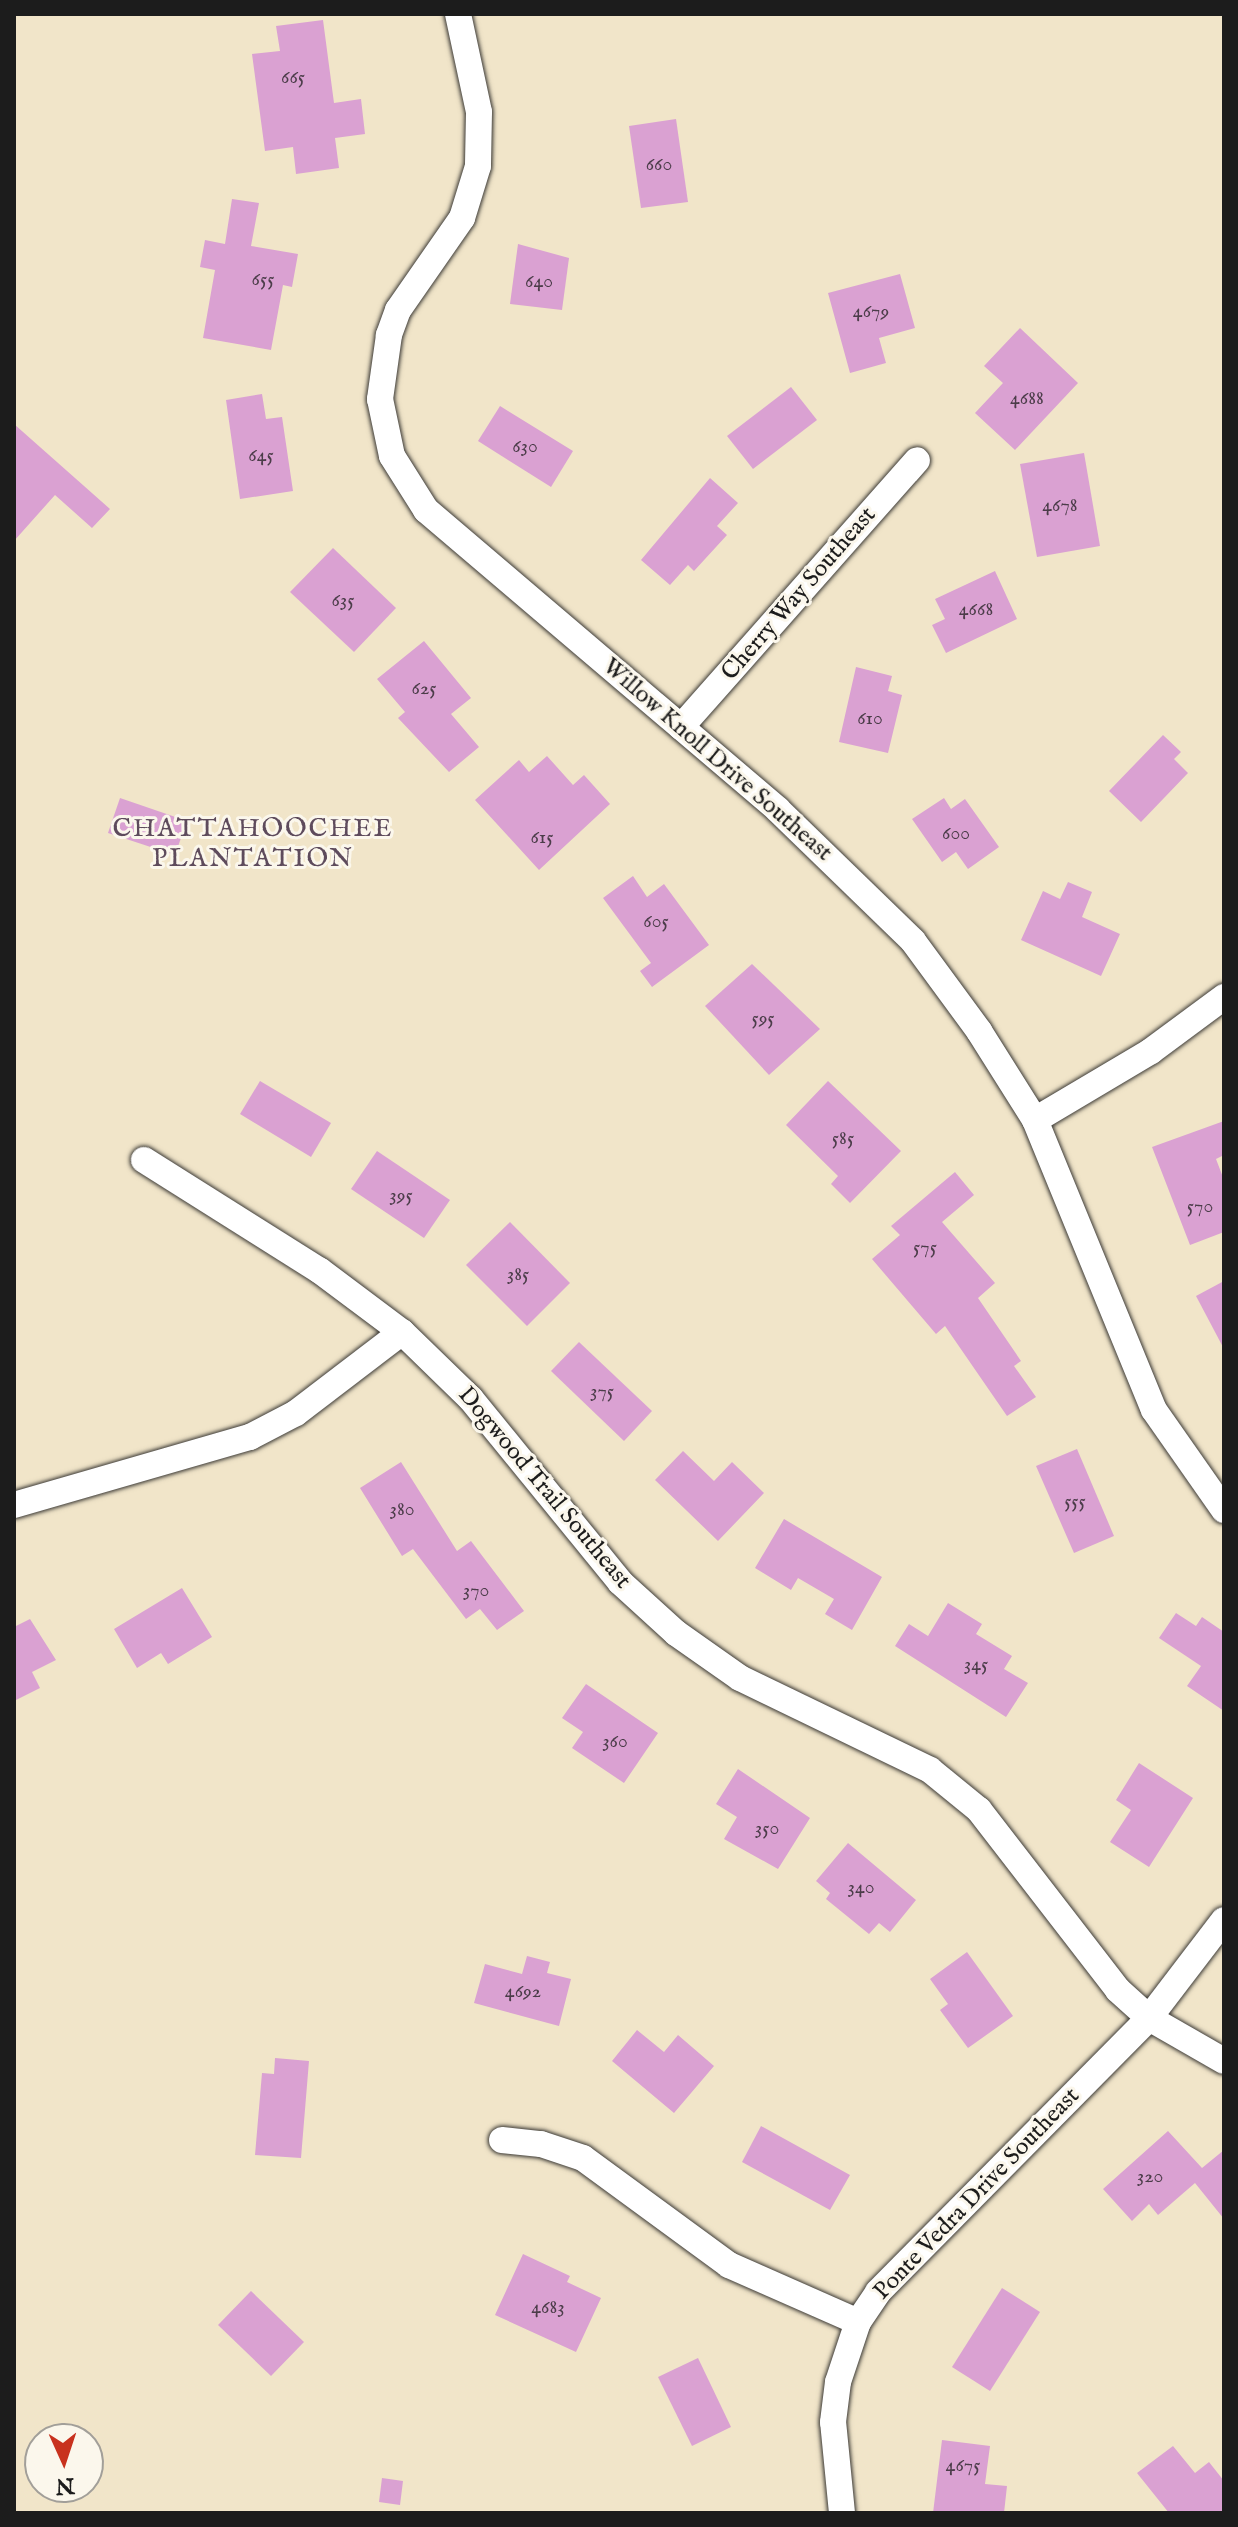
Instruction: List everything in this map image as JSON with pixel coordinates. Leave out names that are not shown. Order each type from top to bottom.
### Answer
[{"type":"street","name":"Willow Knoll Drive Southeast","points":[[458,14],[477,98],[478,166],[462,218],[398,310],[389,335],[380,399],[392,456],[426,510],[819,848],[913,941],[979,1031],[1035,1120],[1154,1410],[1224,1510]]},
{"type":"street","name":"Cherry Way Southeast","points":[[681,727],[917,460]]},
{"type":"street","points":[[1035,1120],[1151,1051],[1224,997]]},
{"type":"street","name":"Dogwood Trail Southeast","points":[[144,1160],[319,1270],[402,1332],[471,1399],[620,1582],[676,1633],[740,1678],[930,1770],[979,1810],[1091,1960],[1149,2018],[1224,2061]]},
{"type":"street","points":[[14,1505],[250,1437],[296,1413],[402,1332]]},
{"type":"street","name":"Ponte Vedra Drive Southeast","points":[[842,2513],[833,2422],[838,2382],[858,2322],[878,2292],[1149,2018],[1224,1920]]},
{"type":"street","points":[[502,2140],[541,2144],[583,2158],[729,2265],[858,2322]]},
{"type":"building","points":[[323,20],[334,103],[361,99],[365,134],[335,138],[339,168],[296,174],[293,147],[265,151],[252,54],[280,51],[276,26]]},
{"type":"building","points":[[676,119],[688,202],[641,208],[629,126]]},
{"type":"building","points":[[232,199],[259,203],[251,246],[298,254],[292,287],[283,285],[271,350],[203,338],[215,270],[200,267],[205,240],[225,244]]},
{"type":"building","points":[[518,244],[569,258],[562,310],[510,304]]},
{"type":"building","points":[[900,274],[915,328],[879,338],[886,363],[850,373],[828,293]]},
{"type":"building","points":[[1020,328],[1078,383],[1015,450],[975,413],[1003,383],[984,366]]},
{"type":"building","points":[[791,387],[817,420],[753,469],[727,436]]},
{"type":"building","points":[[262,394],[266,419],[282,417],[293,491],[240,499],[226,400]]},
{"type":"building","points":[[500,406],[573,451],[551,487],[478,441]]},
{"type":"building","points":[[14,424],[110,509],[92,528],[55,495],[14,541]]},
{"type":"building","points":[[1084,453],[1100,546],[1037,557],[1020,464]]},
{"type":"building","points":[[710,478],[738,503],[717,526],[727,535],[694,571],[688,565],[670,585],[641,560]]},
{"type":"building","points":[[333,548],[396,608],[354,652],[290,592]]},
{"type":"building","points":[[995,571],[1017,619],[946,653],[932,625],[945,619],[935,599]]},
{"type":"building","points":[[424,641],[471,698],[451,714],[479,747],[449,772],[398,718],[405,712],[377,679]]},
{"type":"building","points":[[856,667],[892,676],[888,691],[902,695],[888,753],[839,742]]},
{"type":"building","points":[[1163,735],[1181,752],[1174,759],[1188,773],[1141,822],[1109,791]]},
{"type":"building","points":[[547,756],[573,785],[584,775],[610,804],[539,870],[475,800],[519,760],[529,772]]},
{"type":"building","points":[[120,798],[187,821],[175,855],[108,833]]},
{"type":"building","points":[[944,798],[951,809],[965,799],[999,847],[968,869],[956,852],[942,862],[912,819]]},
{"type":"building","points":[[633,876],[647,897],[664,884],[709,945],[652,987],[640,971],[651,963],[603,898]]},
{"type":"building","points":[[1068,882],[1092,892],[1082,917],[1120,934],[1101,976],[1021,940],[1043,891],[1060,899]]},
{"type":"building","points":[[752,964],[820,1029],[769,1075],[705,1006]]},
{"type":"building","points":[[260,1081],[331,1123],[311,1157],[240,1114]]},
{"type":"building","points":[[828,1081],[901,1151],[850,1203],[831,1184],[838,1176],[786,1125]]},
{"type":"building","points":[[1224,1121],[1224,1155],[1216,1159],[1224,1180],[1224,1232],[1190,1245],[1152,1147]]},
{"type":"building","points":[[377,1151],[450,1200],[424,1238],[351,1189]]},
{"type":"building","points":[[955,1172],[974,1195],[942,1222],[995,1283],[978,1298],[1021,1361],[1014,1366],[1036,1397],[1007,1416],[945,1326],[936,1334],[872,1259],[900,1235],[891,1226]]},
{"type":"building","points":[[510,1222],[570,1283],[527,1326],[466,1265]]},
{"type":"building","points":[[1224,1281],[1224,1349],[1196,1296]]},
{"type":"building","points":[[579,1342],[652,1411],[624,1441],[551,1371]]},
{"type":"building","points":[[1077,1449],[1114,1536],[1074,1553],[1036,1466]]},
{"type":"building","points":[[683,1451],[714,1481],[732,1462],[764,1493],[718,1541],[655,1480]]},
{"type":"building","points":[[401,1462],[457,1551],[471,1541],[524,1611],[497,1630],[480,1609],[466,1619],[413,1549],[402,1556],[360,1488]]},
{"type":"building","points":[[784,1519],[882,1577],[852,1630],[825,1614],[834,1599],[798,1578],[791,1590],[755,1568]]},
{"type":"building","points":[[182,1588],[212,1637],[168,1664],[161,1653],[137,1668],[114,1629]]},
{"type":"building","points":[[948,1603],[982,1624],[976,1634],[1012,1656],[1004,1669],[1028,1683],[1006,1717],[895,1646],[909,1624],[928,1636]]},
{"type":"building","points":[[1176,1613],[1196,1626],[1202,1617],[1224,1632],[1224,1711],[1187,1686],[1201,1666],[1159,1638]]},
{"type":"building","points":[[30,1619],[56,1660],[32,1672],[40,1688],[14,1701],[14,1627]]},
{"type":"building","points":[[586,1684],[658,1733],[624,1783],[572,1748],[583,1732],[562,1718]]},
{"type":"building","points":[[1139,1763],[1193,1798],[1149,1867],[1110,1842],[1131,1810],[1116,1800]]},
{"type":"building","points":[[738,1769],[810,1818],[778,1869],[724,1839],[737,1817],[716,1804]]},
{"type":"building","points":[[848,1843],[916,1900],[890,1932],[879,1923],[869,1934],[826,1899],[830,1893],[816,1881]]},
{"type":"building","points":[[967,1952],[1013,2016],[968,2048],[940,2010],[948,2004],[930,1979]]},
{"type":"building","points":[[527,1956],[550,1962],[547,1973],[571,1979],[559,2026],[474,2003],[485,1964],[522,1974]]},
{"type":"building","points":[[637,2030],[664,2052],[678,2035],[714,2066],[674,2113],[612,2061]]},
{"type":"building","points":[[275,2058],[309,2061],[301,2158],[255,2155],[262,2073],[274,2074]]},
{"type":"building","points":[[761,2126],[850,2175],[830,2210],[742,2162]]},
{"type":"building","points":[[1168,2131],[1202,2168],[1224,2150],[1224,2219],[1195,2183],[1158,2215],[1149,2204],[1132,2221],[1103,2189]]},
{"type":"building","points":[[523,2254],[570,2276],[567,2282],[601,2298],[576,2352],[495,2315]]},
{"type":"building","points":[[1002,2288],[1040,2312],[990,2391],[952,2367]]},
{"type":"building","points":[[251,2291],[304,2342],[271,2376],[218,2325]]},
{"type":"building","points":[[698,2358],[731,2427],[692,2446],[658,2377]]},
{"type":"building","points":[[942,2440],[990,2446],[985,2484],[1007,2486],[1004,2513],[933,2513]]},
{"type":"building","points":[[1173,2446],[1195,2473],[1209,2462],[1224,2481],[1224,2513],[1169,2513],[1137,2473]]},
{"type":"building","points":[[382,2478],[403,2481],[400,2505],[379,2502]]},
{"type":"district","name":"CHATTAHOOCHEE PLANTATION","points":[[253,844]]}]
